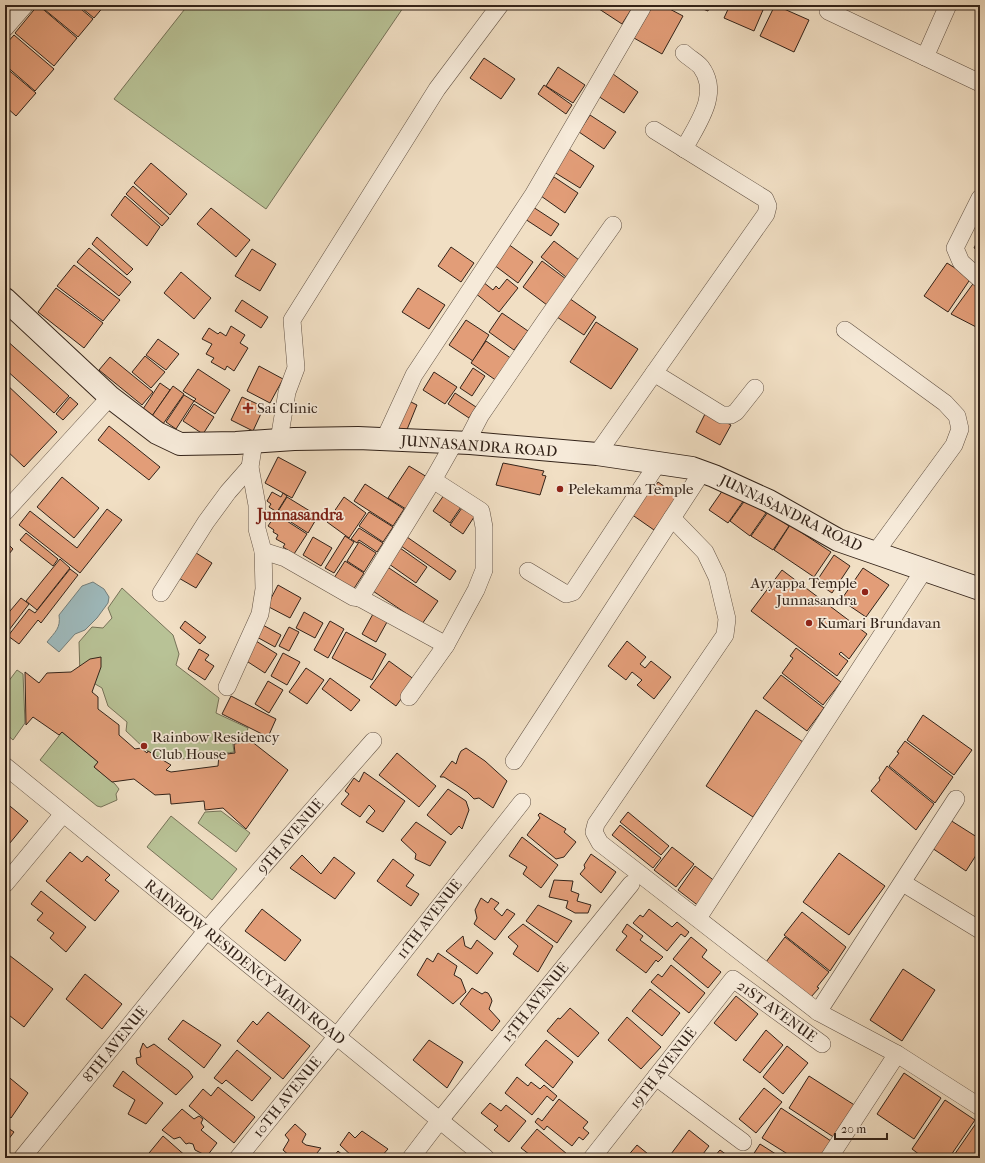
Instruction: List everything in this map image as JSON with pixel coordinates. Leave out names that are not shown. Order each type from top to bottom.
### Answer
[{"type":"street","points":[[5,28],[25,5]]},
{"type":"street","points":[[279,440],[287,392],[296,368],[292,320],[437,89],[500,5]]},
{"type":"street","points":[[925,57],[948,5]]},
{"type":"street","points":[[384,440],[414,375],[533,195],[642,8]]},
{"type":"street","points":[[829,8],[980,83]]},
{"type":"street","points":[[684,54],[701,66],[709,82],[710,94],[704,112],[684,149]]},
{"type":"street","points":[[597,454],[766,214],[768,206],[765,199],[654,130]]},
{"type":"street","points":[[980,198],[955,248],[961,262],[980,279]]},
{"type":"street","points":[[360,598],[433,480],[484,410],[613,225]]},
{"type":"street","name":"JUNNASANDRA ROAD","points":[[5,299],[110,397],[157,433],[180,444],[358,438],[460,443],[597,454],[692,468],[769,501],[838,540],[980,589]]},
{"type":"street","points":[[844,330],[945,403],[957,416],[960,429],[954,445],[875,553]]},
{"type":"street","points":[[654,373],[722,416],[731,415],[736,412],[755,388]]},
{"type":"street","points":[[5,512],[110,397]]},
{"type":"street","points":[[227,687],[260,614],[264,589],[263,551],[257,530],[256,505],[250,467],[254,442]]},
{"type":"street","points":[[528,571],[566,594],[573,592],[658,463]]},
{"type":"street","points":[[161,593],[206,522],[228,492],[250,467]]},
{"type":"street","points":[[514,761],[702,472]]},
{"type":"street","points":[[409,697],[446,646],[476,590],[484,570],[484,526],[482,511],[433,480]]},
{"type":"street","points":[[672,518],[705,552],[717,577],[727,619],[725,635],[596,824],[594,832],[600,842],[818,1012],[897,1054],[980,1107]]},
{"type":"street","points":[[263,551],[285,558],[353,597],[360,598],[446,646]]},
{"type":"street","points":[[698,918],[924,570]]},
{"type":"street","name":"9TH AVENUE","points":[[207,930],[373,741]]},
{"type":"street","name":"RAINBOW RESIDENCY MAIN ROAD","points":[[5,766],[486,1158]]},
{"type":"street","points":[[818,1012],[956,800]]},
{"type":"street","name":"11TH AVENUE","points":[[336,1036],[522,802]]},
{"type":"street","points":[[5,884],[63,814]]},
{"type":"street","points":[[903,883],[980,930]]},
{"type":"street","name":"13TH AVENUE","points":[[411,1158],[631,884]]},
{"type":"street","name":"8TH AVENUE","points":[[22,1158],[207,930]]},
{"type":"street","name":"21ST AVENUE","points":[[733,979],[822,1044]]},
{"type":"street","name":"19TH AVENUE","points":[[592,1158],[733,979]]},
{"type":"street","name":"10TH AVENUE","points":[[238,1158],[336,1036]]},
{"type":"street","points":[[829,1158],[897,1054]]},
{"type":"street","points":[[656,1077],[743,1142]]},
{"type":"green space","points":[[188,5],[405,5],[266,209],[114,99]]},
{"type":"green space","points":[[122,588],[173,635],[179,654],[176,665],[219,698],[216,713],[248,728],[247,732],[232,737],[234,752],[178,759],[157,756],[149,752],[126,731],[127,722],[108,706],[102,688],[80,675],[79,642],[92,627],[103,628],[112,618],[108,608]]},
{"type":"green space","points":[[17,670],[23,674],[25,723],[13,740],[5,733],[5,686]]},
{"type":"green space","points":[[62,732],[98,762],[94,767],[119,789],[116,794],[117,800],[101,807],[97,806],[40,760]]},
{"type":"green space","points":[[221,811],[250,833],[236,852],[198,823],[205,812]]},
{"type":"green space","points":[[171,816],[237,869],[212,900],[147,847]]},
{"type":"water","points":[[93,582],[104,589],[109,597],[108,603],[97,618],[85,630],[75,634],[59,652],[47,642],[58,627],[59,615],[82,586]]},
{"type":"building","points":[[38,5],[77,38],[54,66],[15,33]]},
{"type":"building","points":[[39,5],[76,5],[93,19],[78,37]]},
{"type":"building","points":[[78,5],[105,5],[94,18]]},
{"type":"building","points":[[593,5],[634,5],[622,24]]},
{"type":"building","points":[[653,5],[662,5],[683,16],[662,54],[634,38]]},
{"type":"building","points":[[693,5],[710,5],[708,11]]},
{"type":"building","points":[[730,5],[751,5],[763,10],[754,31],[724,18]]},
{"type":"building","points":[[775,5],[809,20],[794,52],[760,36]]},
{"type":"building","points":[[14,35],[54,69],[35,91],[5,65],[5,45]]},
{"type":"building","points":[[484,58],[515,79],[501,99],[470,78]]},
{"type":"building","points":[[5,67],[36,93],[16,116],[5,106]]},
{"type":"building","points":[[558,67],[585,85],[573,103],[546,86]]},
{"type":"building","points":[[613,74],[638,92],[624,113],[598,96]]},
{"type":"building","points":[[544,85],[572,105],[566,114],[538,94]]},
{"type":"building","points":[[590,115],[616,132],[604,149],[579,132]]},
{"type":"building","points":[[569,149],[594,166],[580,188],[554,172]]},
{"type":"building","points":[[151,163],[187,194],[170,215],[134,183]]},
{"type":"building","points":[[554,177],[578,193],[565,213],[541,196]]},
{"type":"building","points":[[133,186],[169,218],[162,226],[126,194]]},
{"type":"building","points":[[125,196],[160,227],[147,246],[111,215]]},
{"type":"building","points":[[533,207],[559,224],[551,236],[525,219]]},
{"type":"building","points":[[211,208],[250,240],[236,257],[197,224]]},
{"type":"building","points":[[980,236],[980,251],[974,248]]},
{"type":"building","points":[[97,237],[133,269],[127,275],[92,244]]},
{"type":"building","points":[[554,241],[579,260],[566,277],[541,257]]},
{"type":"building","points":[[508,244],[533,262],[518,283],[494,265]]},
{"type":"building","points":[[451,247],[474,263],[461,282],[438,266]]},
{"type":"building","points":[[89,248],[131,282],[119,296],[77,262]]},
{"type":"building","points":[[252,249],[276,264],[260,291],[235,276]]},
{"type":"building","points":[[542,261],[566,279],[547,305],[523,287]]},
{"type":"building","points":[[947,263],[971,278],[948,312],[924,296]]},
{"type":"building","points":[[74,265],[120,300],[103,321],[57,286]]},
{"type":"building","points":[[181,272],[211,298],[194,319],[164,293]]},
{"type":"building","points":[[507,279],[518,288],[499,312],[475,293],[483,282],[493,290],[496,286],[499,289]]},
{"type":"building","points":[[975,281],[980,284],[980,329],[951,314]]},
{"type":"building","points":[[56,288],[103,323],[84,348],[38,312]]},
{"type":"building","points":[[418,288],[445,305],[429,329],[402,312]]},
{"type":"building","points":[[566,296],[596,317],[584,335],[554,315]]},
{"type":"building","points":[[242,300],[268,317],[261,328],[235,311]]},
{"type":"building","points":[[502,313],[528,331],[514,350],[489,332]]},
{"type":"building","points":[[466,320],[489,335],[473,361],[449,345]]},
{"type":"building","points":[[596,322],[638,349],[611,389],[570,362]]},
{"type":"building","points":[[231,326],[245,335],[240,343],[248,348],[234,371],[227,366],[225,370],[211,362],[214,358],[206,354],[212,344],[202,339],[209,328],[218,334],[220,332],[226,336]]},
{"type":"building","points":[[5,339],[69,396],[54,413],[5,369]]},
{"type":"building","points":[[158,339],[179,354],[166,370],[146,355]]},
{"type":"building","points":[[486,341],[512,359],[497,381],[471,363]]},
{"type":"building","points":[[145,356],[165,372],[151,388],[132,372]]},
{"type":"building","points":[[110,357],[153,392],[142,405],[99,370]]},
{"type":"building","points":[[259,366],[283,379],[270,403],[247,391]]},
{"type":"building","points":[[473,368],[485,376],[472,396],[460,388]]},
{"type":"building","points":[[198,369],[230,390],[215,414],[194,401],[196,399],[183,391]]},
{"type":"building","points":[[434,372],[457,387],[445,404],[423,390]]},
{"type":"building","points":[[5,383],[57,432],[24,467],[5,449]]},
{"type":"building","points":[[160,383],[170,390],[152,416],[143,409]]},
{"type":"building","points":[[173,386],[184,394],[163,424],[152,416]]},
{"type":"building","points":[[455,393],[476,407],[469,418],[448,404]]},
{"type":"building","points":[[184,395],[194,401],[176,429],[166,422]]},
{"type":"building","points":[[70,397],[78,404],[63,420],[56,414]]},
{"type":"building","points":[[242,397],[264,407],[253,431],[231,420]]},
{"type":"building","points":[[409,401],[417,405],[406,432],[398,428]]},
{"type":"building","points":[[194,404],[214,417],[203,434],[183,421]]},
{"type":"building","points":[[706,412],[731,425],[720,445],[696,432]]},
{"type":"building","points":[[109,426],[160,467],[149,480],[98,440]]},
{"type":"building","points":[[278,457],[306,472],[292,498],[265,483]]},
{"type":"building","points":[[503,463],[544,471],[542,475],[546,476],[540,495],[496,485]]},
{"type":"building","points":[[409,466],[427,477],[406,509],[388,498]]},
{"type":"building","points":[[62,477],[99,508],[74,538],[37,507]]},
{"type":"building","points":[[658,482],[678,496],[654,530],[631,514],[646,493],[649,495]]},
{"type":"building","points":[[365,484],[404,509],[393,526],[354,501]]},
{"type":"building","points":[[725,487],[744,500],[728,523],[709,510]]},
{"type":"building","points":[[272,492],[281,497],[283,493],[287,496],[277,512],[269,507],[271,504],[267,501]]},
{"type":"building","points":[[444,495],[461,507],[450,523],[433,511]]},
{"type":"building","points":[[287,497],[318,516],[308,533],[277,513]]},
{"type":"building","points":[[344,497],[366,513],[349,538],[327,522]]},
{"type":"building","points":[[746,499],[766,513],[750,536],[730,521]]},
{"type":"building","points":[[464,505],[476,514],[463,534],[450,525]]},
{"type":"building","points":[[107,509],[122,520],[80,573],[19,525],[30,511],[77,548]]},
{"type":"building","points":[[369,512],[393,527],[383,542],[359,526]]},
{"type":"building","points":[[768,512],[789,526],[773,550],[751,536]]},
{"type":"building","points":[[276,514],[307,534],[294,554],[283,547],[285,544],[276,539],[278,535],[268,526]]},
{"type":"building","points":[[790,525],[831,552],[814,577],[774,550]]},
{"type":"building","points":[[359,528],[383,543],[377,552],[359,540],[357,543],[351,539]]},
{"type":"building","points":[[26,533],[58,559],[53,566],[20,540]]},
{"type":"building","points":[[345,536],[354,542],[334,573],[325,568]]},
{"type":"building","points":[[313,537],[332,548],[321,566],[303,555]]},
{"type":"building","points":[[407,537],[456,571],[450,580],[401,546]]},
{"type":"building","points":[[5,541],[13,549],[5,559]]},
{"type":"building","points":[[359,542],[376,553],[364,572],[347,561]]},
{"type":"building","points":[[400,548],[427,567],[416,583],[389,564]]},
{"type":"building","points":[[193,551],[212,563],[196,588],[177,577]]},
{"type":"building","points":[[834,555],[850,566],[832,593],[816,582]]},
{"type":"building","points":[[60,559],[70,568],[37,610],[26,601]]},
{"type":"building","points":[[345,561],[364,573],[353,590],[334,578]]},
{"type":"building","points":[[386,566],[438,601],[422,624],[370,589]]},
{"type":"building","name":"Ayyappa Temple Junnasandra","points":[[863,568],[889,585],[866,617],[841,600]]},
{"type":"building","points":[[70,569],[78,575],[41,623],[38,620],[19,644],[8,636],[29,609],[35,613]]},
{"type":"building","name":"Kumari Brundavan","points":[[782,570],[867,634],[849,659],[841,652],[839,654],[848,661],[837,676],[751,611]]},
{"type":"building","points":[[278,585],[301,598],[290,618],[267,606]]},
{"type":"building","points":[[21,598],[29,604],[6,634],[5,617]]},
{"type":"building","points":[[304,612],[323,623],[315,638],[296,628]]},
{"type":"building","points":[[373,614],[387,622],[376,642],[362,634]]},
{"type":"building","points":[[185,621],[206,637],[200,644],[180,628]]},
{"type":"building","points":[[330,621],[344,629],[328,658],[314,650]]},
{"type":"building","points":[[261,624],[281,635],[275,647],[255,636]]},
{"type":"building","points":[[289,627],[299,632],[289,651],[279,646]]},
{"type":"building","points":[[346,632],[386,654],[372,680],[332,658]]},
{"type":"building","points":[[256,641],[277,654],[265,673],[245,660]]},
{"type":"building","points":[[627,641],[646,657],[640,664],[645,668],[651,661],[671,677],[654,699],[637,685],[642,680],[632,672],[626,680],[608,666]]},
{"type":"building","points":[[796,648],[841,682],[823,705],[782,673],[793,658],[790,656]]},
{"type":"building","points":[[199,649],[209,655],[205,660],[214,666],[205,680],[188,669]]},
{"type":"building","points":[[283,653],[300,662],[287,685],[271,676]]},
{"type":"building","points":[[101,657],[101,667],[92,692],[98,697],[98,709],[119,725],[119,735],[135,749],[141,748],[147,753],[148,751],[171,765],[166,770],[171,772],[218,766],[219,755],[235,753],[234,744],[251,741],[288,770],[246,829],[223,808],[205,810],[204,801],[171,804],[170,794],[155,795],[134,779],[112,782],[94,767],[98,762],[62,732],[59,735],[33,717],[26,725],[25,672],[39,683],[47,673],[71,672],[90,659]]},
{"type":"building","points":[[389,661],[415,680],[396,706],[370,687]]},
{"type":"building","points":[[306,668],[324,680],[307,704],[289,692]]},
{"type":"building","points":[[781,675],[824,708],[807,731],[763,698]]},
{"type":"building","points":[[330,678],[360,700],[351,711],[322,689]]},
{"type":"building","points":[[268,681],[283,690],[269,713],[255,704]]},
{"type":"building","points":[[231,696],[276,719],[268,737],[222,714]]},
{"type":"building","points":[[756,710],[803,742],[753,817],[706,786]]},
{"type":"building","points":[[923,715],[972,750],[954,775],[907,740]]},
{"type":"building","points":[[905,741],[953,777],[935,803],[889,766],[899,753],[897,752]]},
{"type":"building","points":[[466,748],[485,761],[507,781],[493,808],[479,798],[474,799],[467,792],[444,777],[440,777],[452,761],[456,764],[461,751]]},
{"type":"building","points":[[397,753],[436,786],[419,807],[379,775]]},
{"type":"building","points":[[887,766],[934,804],[916,830],[871,791],[880,780],[879,778]]},
{"type":"building","points":[[364,772],[405,801],[383,832],[366,822],[375,811],[369,805],[360,817],[341,804],[349,794],[345,791],[354,778],[359,782]]},
{"type":"building","points":[[448,789],[466,801],[469,810],[462,829],[459,826],[451,835],[427,815]]},
{"type":"building","points":[[5,802],[28,821],[5,849]]},
{"type":"building","points":[[628,812],[669,846],[661,855],[620,822]]},
{"type":"building","points":[[540,813],[566,829],[564,832],[576,842],[564,857],[556,859],[527,835],[540,818],[538,815]]},
{"type":"building","points":[[950,820],[980,839],[980,849],[966,871],[932,848]]},
{"type":"building","points":[[416,822],[446,842],[430,866],[415,859],[416,854],[401,840]]},
{"type":"building","points":[[620,825],[661,858],[653,868],[612,835]]},
{"type":"building","points":[[522,837],[558,865],[541,888],[523,874],[527,867],[509,856]]},
{"type":"building","points":[[672,847],[694,864],[676,887],[654,870]]},
{"type":"building","points":[[70,852],[82,862],[87,856],[110,875],[105,880],[119,891],[95,921],[46,881]]},
{"type":"building","points":[[839,853],[885,886],[849,935],[803,902]]},
{"type":"building","points":[[591,854],[616,872],[601,893],[580,874],[585,868],[584,865]]},
{"type":"building","points":[[302,855],[321,874],[334,857],[355,873],[335,899],[290,868]]},
{"type":"building","points":[[393,859],[414,875],[406,886],[419,894],[411,906],[377,881]]},
{"type":"building","points":[[695,866],[716,882],[700,907],[678,890]]},
{"type":"building","points":[[554,880],[573,881],[571,891],[579,894],[577,901],[591,905],[588,913],[575,913],[566,908],[568,901],[549,897]]},
{"type":"building","points":[[41,891],[86,927],[66,952],[50,938],[54,933],[37,920],[43,913],[31,904]]},
{"type":"building","points":[[481,898],[488,903],[491,898],[499,903],[494,909],[502,916],[507,909],[515,914],[495,940],[474,924],[477,918],[475,910]]},
{"type":"building","points":[[538,905],[572,921],[557,943],[526,921]]},
{"type":"building","points":[[262,909],[301,940],[285,961],[245,931]]},
{"type":"building","points":[[649,909],[672,927],[677,922],[689,932],[685,937],[681,934],[667,951],[633,923],[640,915],[643,917]]},
{"type":"building","points":[[802,912],[846,947],[830,971],[784,935]]},
{"type":"building","points":[[523,924],[553,946],[538,972],[513,954],[518,946],[508,937]]},
{"type":"building","points":[[627,924],[643,936],[640,940],[663,957],[658,962],[656,960],[646,973],[616,950],[627,936],[622,932]]},
{"type":"building","points":[[463,936],[465,946],[471,949],[477,940],[493,953],[477,974],[446,951]]},
{"type":"building","points":[[691,937],[707,950],[702,957],[721,972],[708,988],[673,959]]},
{"type":"building","points":[[785,937],[829,972],[817,987],[819,988],[811,997],[766,962]]},
{"type":"building","points":[[5,952],[53,989],[24,1027],[5,1012]]},
{"type":"building","points":[[438,953],[457,966],[454,975],[461,979],[466,992],[453,1004],[417,975],[427,958],[433,962]]},
{"type":"building","points":[[671,965],[705,993],[689,1013],[651,982],[658,974],[662,977]]},
{"type":"building","points":[[903,969],[935,990],[902,1041],[870,1020]]},
{"type":"building","points":[[85,974],[122,1004],[102,1029],[66,999]]},
{"type":"building","points":[[472,988],[482,994],[485,992],[488,993],[491,998],[492,1001],[489,1009],[500,1021],[492,1031],[460,1004]]},
{"type":"building","points":[[650,989],[680,1013],[662,1036],[632,1011]]},
{"type":"building","points":[[736,996],[758,1014],[736,1041],[714,1023]]},
{"type":"building","points":[[570,1008],[599,1033],[578,1057],[547,1031],[558,1018],[560,1019]]},
{"type":"building","points":[[268,1012],[310,1046],[283,1079],[237,1041],[253,1021],[257,1025]]},
{"type":"building","points":[[627,1017],[661,1047],[641,1069],[608,1040]]},
{"type":"building","points":[[183,1020],[221,1045],[204,1068],[168,1039]]},
{"type":"building","points":[[766,1030],[783,1045],[760,1073],[743,1060]]},
{"type":"building","points":[[429,1040],[463,1062],[447,1088],[413,1060]]},
{"type":"building","points":[[546,1040],[573,1062],[553,1088],[525,1065]]},
{"type":"building","points":[[143,1043],[147,1048],[154,1044],[189,1071],[193,1077],[176,1095],[137,1064],[136,1058],[141,1057],[140,1051]]},
{"type":"building","points":[[787,1046],[808,1063],[783,1094],[763,1077]]},
{"type":"building","points":[[237,1050],[271,1078],[252,1101],[226,1080],[222,1084],[214,1078]]},
{"type":"building","points":[[123,1071],[163,1103],[146,1124],[128,1114],[135,1100],[113,1086]]},
{"type":"building","points":[[904,1073],[941,1098],[914,1139],[877,1114]]},
{"type":"building","points":[[5,1074],[28,1093],[11,1118],[5,1114]]},
{"type":"building","points":[[809,1076],[856,1106],[835,1138],[789,1108]]},
{"type":"building","points":[[517,1077],[528,1086],[531,1082],[540,1089],[544,1085],[557,1096],[553,1101],[547,1096],[532,1115],[505,1093]]},
{"type":"building","points":[[218,1087],[255,1117],[234,1143],[189,1106],[203,1089],[211,1096]]},
{"type":"building","points":[[764,1088],[782,1102],[756,1133],[739,1119]]},
{"type":"building","points":[[559,1099],[588,1122],[583,1128],[589,1133],[583,1140],[579,1137],[572,1146],[547,1126],[544,1130],[535,1122],[538,1118],[542,1121]]},
{"type":"building","points":[[945,1100],[975,1120],[949,1158],[924,1158],[912,1149]]},
{"type":"building","points":[[490,1103],[501,1111],[506,1105],[526,1121],[509,1142],[494,1130],[498,1126],[481,1113]]},
{"type":"building","points":[[781,1108],[834,1143],[824,1158],[794,1158],[762,1138]]},
{"type":"building","points":[[182,1109],[194,1119],[199,1116],[203,1119],[201,1123],[204,1127],[201,1130],[217,1143],[207,1156],[195,1150],[193,1144],[186,1144],[180,1137],[174,1139],[162,1130]]},
{"type":"building","points":[[979,1119],[980,1158],[952,1158]]},
{"type":"building","points":[[295,1124],[306,1134],[302,1142],[306,1145],[321,1148],[313,1158],[292,1158],[283,1150],[289,1140],[285,1135]]},
{"type":"building","points":[[5,1126],[14,1132],[5,1144]]},
{"type":"building","points":[[537,1129],[567,1154],[564,1158],[534,1158],[521,1148]]},
{"type":"building","points":[[689,1130],[709,1146],[700,1158],[668,1158]]},
{"type":"building","points":[[362,1131],[388,1149],[380,1158],[354,1158],[340,1145],[349,1132],[355,1138]]},
{"type":"building","points":[[163,1136],[188,1158],[145,1158]]},
{"type":"building","points":[[760,1144],[782,1158],[751,1158]]},
{"type":"building","points":[[637,1145],[653,1158],[626,1158]]},
{"type":"building","points":[[720,1150],[731,1158],[713,1158]]},
{"type":"building","points":[[338,1151],[346,1158],[332,1158]]},
{"type":"place","name":"Sai Clinic","points":[[248,408]]},
{"type":"place","name":"Pelekamma Temple","points":[[560,489]]},
{"type":"place","name":"Ayyappa Temple Junnasandra","points":[[865,592]]},
{"type":"place","name":"Kumari Brundavan","points":[[809,623]]},
{"type":"place","name":"Rainbow Residency Club House","points":[[144,746]]},
{"type":"district","name":"Junnasandra","points":[[300,514]]}]
